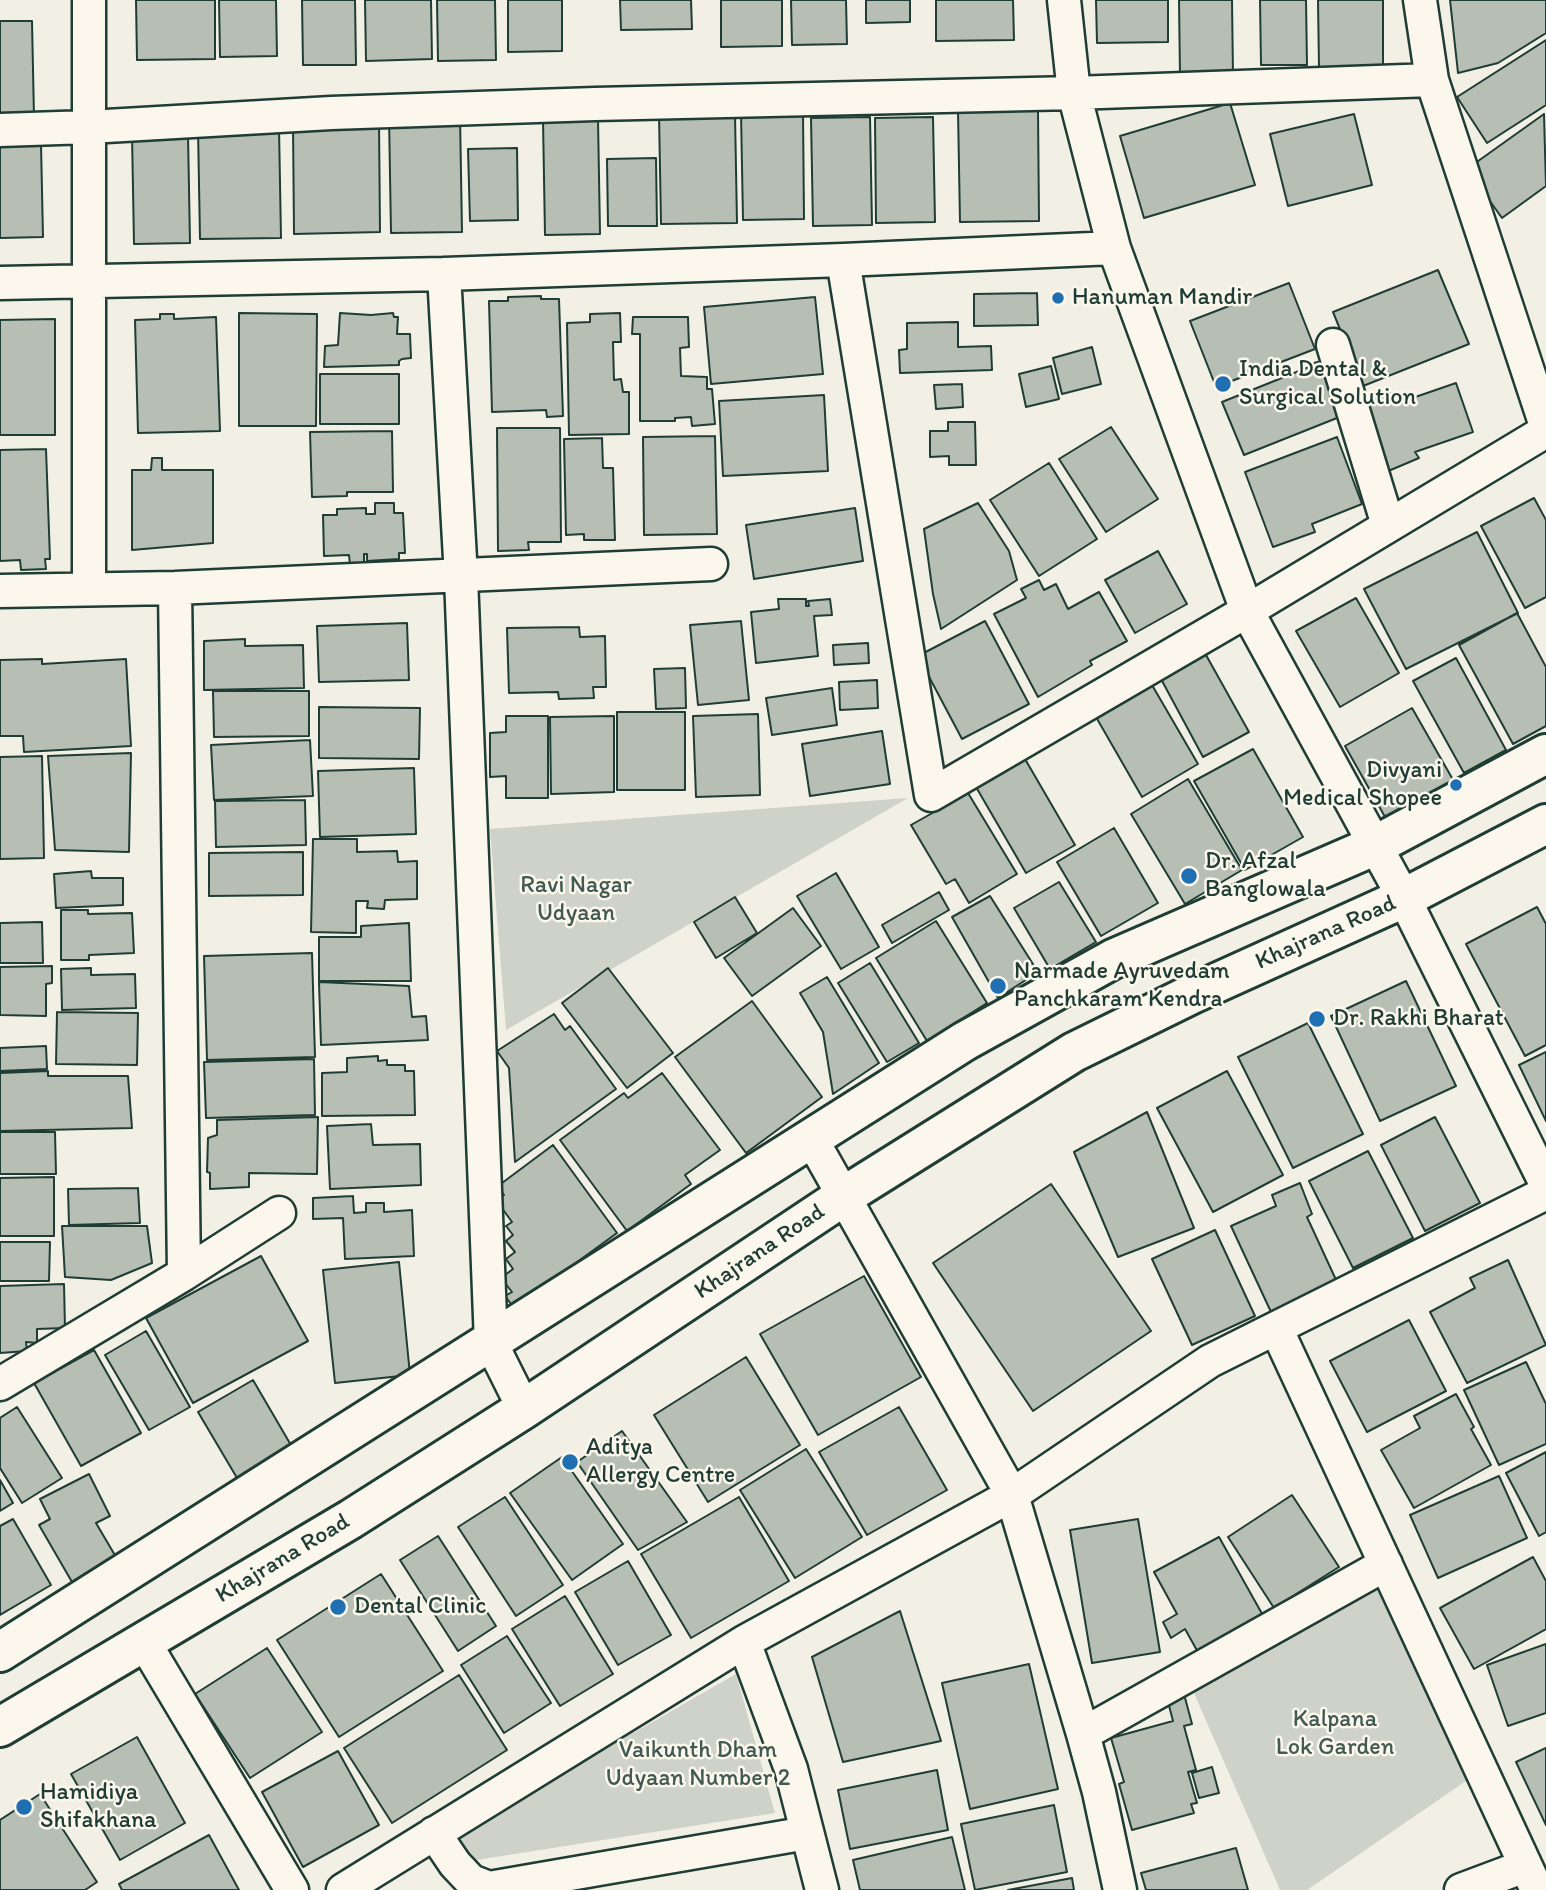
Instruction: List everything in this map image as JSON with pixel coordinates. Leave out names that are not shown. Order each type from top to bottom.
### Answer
[{"type":"main road","points":[[0,1652],[965,1041],[1113,959],[1374,846],[1546,754]]},
{"type":"main road","name":"Khajrana Road","points":[[0,1727],[351,1519],[523,1409],[844,1196],[1074,1052],[1192,994],[1404,898],[1546,824]]},
{"type":"street","points":[[89,0],[89,589]]},
{"type":"street","points":[[1064,0],[1074,93],[1114,248],[1247,611],[1404,898],[1546,1184]]},
{"type":"street","points":[[1420,0],[1432,80],[1546,426]]},
{"type":"street","points":[[0,130],[373,111],[1074,93],[1432,80]]},
{"type":"street","points":[[0,283],[444,274],[1114,248]]},
{"type":"street","points":[[843,260],[931,795],[1247,611],[1546,431]]},
{"type":"street","points":[[444,274],[461,577],[491,1343],[523,1409]]},
{"type":"street","points":[[1334,345],[1388,525]]},
{"type":"street","points":[[0,591],[175,588],[711,564]]},
{"type":"street","points":[[175,588],[184,1274]]},
{"type":"street","points":[[811,1138],[1012,1495],[1099,1792],[1120,1890]]},
{"type":"street","points":[[343,1890],[744,1642],[1012,1495],[1210,1361],[1546,1193]]},
{"type":"street","points":[[0,1384],[184,1274],[279,1213]]},
{"type":"street","points":[[1276,1328],[1531,1878],[1461,1890]]},
{"type":"street","points":[[1083,1734],[1386,1564]]},
{"type":"street","points":[[144,1642],[292,1890]]},
{"type":"street","points":[[744,1642],[790,1769],[822,1890]]},
{"type":"street","points":[[434,1833],[455,1864],[471,1881],[489,1888],[807,1833]]},
{"type":"green space","name":"Ravi Nagar Udyaan","points":[[908,798],[506,1030],[490,829]]},
{"type":"green space","name":"Kalpana Lok Garden","points":[[1392,1575],[1482,1770],[1307,1890],[1280,1890],[1190,1684]]},
{"type":"green space","name":"Vaikunth Dham Udyaan Number 2","points":[[736,1674],[775,1813],[470,1861],[456,1850],[457,1834]]},
{"type":"building","points":[[136,0],[215,0],[215,59],[137,60]]},
{"type":"building","points":[[219,0],[276,0],[277,56],[220,57]]},
{"type":"building","points":[[302,0],[355,0],[356,65],[303,65]]},
{"type":"building","points":[[365,0],[431,0],[432,59],[366,61]]},
{"type":"building","points":[[437,0],[495,0],[496,60],[438,61]]},
{"type":"building","points":[[508,0],[562,0],[562,51],[508,52]]},
{"type":"building","points":[[620,0],[691,0],[692,29],[621,30]]},
{"type":"building","points":[[721,0],[782,0],[782,46],[721,47]]},
{"type":"building","points":[[791,0],[846,0],[847,44],[792,45]]},
{"type":"building","points":[[866,0],[910,0],[910,22],[866,23]]},
{"type":"building","points":[[936,0],[1013,0],[1014,40],[936,41]]},
{"type":"building","points":[[1096,0],[1168,0],[1168,42],[1097,43]]},
{"type":"building","points":[[1179,0],[1232,0],[1233,75],[1180,76]]},
{"type":"building","points":[[1260,0],[1306,0],[1307,65],[1261,65]]},
{"type":"building","points":[[1318,0],[1383,0],[1383,67],[1319,68]]},
{"type":"building","points":[[1450,0],[1546,0],[1546,33],[1498,63],[1458,73]]},
{"type":"building","points":[[0,21],[32,21],[34,117],[0,117]]},
{"type":"building","points":[[1546,40],[1546,105],[1487,143],[1457,97]]},
{"type":"building","points":[[1230,103],[1255,185],[1144,218],[1120,136]]},
{"type":"building","points":[[1038,110],[1039,221],[960,222],[958,111]]},
{"type":"building","points":[[803,112],[804,219],[743,220],[741,113]]},
{"type":"building","points":[[659,114],[735,114],[737,223],[661,224]]},
{"type":"building","points":[[1354,114],[1372,185],[1288,206],[1270,134]]},
{"type":"building","points":[[1544,114],[1546,186],[1502,218],[1467,169]]},
{"type":"building","points":[[460,115],[462,232],[391,233],[389,116]]},
{"type":"building","points":[[870,117],[872,225],[813,226],[811,118]]},
{"type":"building","points":[[933,117],[935,222],[876,223],[875,118]]},
{"type":"building","points":[[598,119],[600,234],[545,235],[543,120]]},
{"type":"building","points":[[379,121],[380,232],[294,234],[293,123]]},
{"type":"building","points":[[279,128],[281,238],[200,239],[198,129]]},
{"type":"building","points":[[188,134],[190,243],[134,244],[132,135]]},
{"type":"building","points":[[0,144],[41,144],[43,237],[0,238]]},
{"type":"building","points":[[517,148],[518,220],[470,221],[468,149]]},
{"type":"building","points":[[656,158],[657,226],[608,226],[607,159]]},
{"type":"building","points":[[1438,270],[1469,344],[1363,386],[1333,312]]},
{"type":"building","points":[[1289,283],[1315,349],[1216,387],[1190,321]]},
{"type":"building","points":[[1037,293],[1038,325],[974,326],[974,294]]},
{"type":"building","points":[[541,296],[541,299],[559,299],[563,416],[547,417],[546,410],[492,412],[489,301],[508,301],[508,297]]},
{"type":"building","points":[[815,297],[823,374],[711,384],[704,307]]},
{"type":"building","points":[[239,313],[317,314],[316,426],[239,426]]},
{"type":"building","points":[[340,313],[393,313],[394,317],[398,317],[397,334],[410,334],[411,358],[402,359],[399,365],[324,367],[325,346],[338,345]]},
{"type":"building","points":[[620,313],[621,342],[613,342],[614,380],[621,379],[623,392],[629,392],[629,434],[569,435],[567,323],[590,322],[590,314]]},
{"type":"building","points":[[160,314],[174,314],[174,319],[216,317],[220,431],[138,433],[135,320],[160,319]]},
{"type":"building","points":[[633,317],[688,317],[689,347],[680,348],[681,376],[707,377],[707,389],[712,389],[715,424],[692,426],[691,417],[675,418],[675,421],[640,421],[640,334],[632,334]]},
{"type":"building","points":[[55,319],[55,435],[0,435],[0,320]]},
{"type":"building","points":[[958,322],[958,347],[991,346],[992,370],[900,373],[899,350],[907,349],[907,323]]},
{"type":"building","points":[[1092,347],[1101,384],[1062,394],[1053,358]]},
{"type":"building","points":[[1329,359],[1342,416],[1244,455],[1222,402]]},
{"type":"building","points":[[1051,366],[1059,399],[1026,407],[1019,374]]},
{"type":"building","points":[[320,374],[399,374],[399,424],[320,424]]},
{"type":"building","points":[[1456,383],[1473,432],[1415,452],[1419,458],[1386,472],[1358,407],[1390,393],[1395,404]]},
{"type":"building","points":[[962,384],[963,407],[936,409],[934,385]]},
{"type":"building","points":[[824,395],[828,471],[723,476],[719,401]]},
{"type":"building","points":[[948,422],[975,422],[976,465],[949,465],[949,456],[930,457],[930,431],[948,431]]},
{"type":"building","points":[[1111,427],[1158,499],[1106,532],[1059,459]]},
{"type":"building","points":[[497,428],[560,428],[561,542],[528,542],[529,550],[498,551]]},
{"type":"building","points":[[392,431],[393,492],[347,492],[347,496],[312,497],[310,432]]},
{"type":"building","points":[[715,436],[717,534],[644,535],[643,437]]},
{"type":"building","points":[[1337,437],[1362,504],[1312,524],[1315,532],[1273,547],[1245,472]]},
{"type":"building","points":[[602,438],[603,468],[613,468],[615,540],[584,540],[584,534],[566,535],[564,439]]},
{"type":"building","points":[[46,449],[50,559],[45,559],[46,569],[21,570],[20,560],[0,561],[0,450]]},
{"type":"building","points":[[152,458],[162,458],[162,470],[213,470],[213,543],[132,550],[132,470],[151,470]]},
{"type":"building","points":[[1049,463],[1097,539],[1039,576],[990,500]]},
{"type":"building","points":[[1534,498],[1546,520],[1546,597],[1525,608],[1481,526]]},
{"type":"building","points":[[375,503],[394,503],[394,513],[403,513],[405,553],[399,553],[399,559],[367,561],[367,554],[364,554],[364,564],[350,565],[349,555],[324,556],[323,515],[337,515],[337,509],[366,508],[366,514],[375,514]]},
{"type":"building","points":[[978,503],[1009,551],[1017,580],[941,629],[924,529]]},
{"type":"building","points":[[855,508],[863,561],[754,579],[746,525]]},
{"type":"building","points":[[1477,532],[1518,613],[1406,669],[1364,589]]},
{"type":"building","points":[[1158,551],[1187,604],[1135,633],[1105,580]]},
{"type":"building","points":[[1039,580],[1044,590],[1056,584],[1068,609],[1099,592],[1127,641],[1090,661],[1092,665],[1038,697],[994,614],[1026,598],[1021,589]]},
{"type":"building","points":[[1356,598],[1399,673],[1340,707],[1296,631]]},
{"type":"building","points":[[778,599],[806,599],[806,606],[809,606],[808,601],[830,599],[832,615],[814,616],[818,656],[756,663],[751,612],[779,609]]},
{"type":"building","points":[[1517,613],[1546,667],[1546,726],[1513,744],[1459,645]]},
{"type":"building","points":[[741,621],[749,700],[698,705],[690,625]]},
{"type":"building","points":[[985,621],[1029,704],[962,739],[918,656]]},
{"type":"building","points":[[407,623],[409,680],[319,682],[317,626]]},
{"type":"building","points":[[579,627],[580,637],[605,636],[606,687],[593,687],[594,698],[559,699],[558,692],[509,693],[507,628]]},
{"type":"building","points":[[245,639],[245,646],[303,645],[304,688],[204,690],[204,641]]},
{"type":"building","points":[[868,643],[869,663],[834,665],[833,645]]},
{"type":"building","points":[[1206,655],[1249,732],[1203,757],[1161,679]]},
{"type":"building","points":[[1456,658],[1506,750],[1464,773],[1413,681]]},
{"type":"building","points":[[42,659],[42,664],[126,659],[131,746],[24,752],[23,736],[0,736],[0,660]]},
{"type":"building","points":[[685,668],[686,708],[656,709],[654,669]]},
{"type":"building","points":[[877,680],[878,708],[840,710],[839,682]]},
{"type":"building","points":[[1152,685],[1198,764],[1142,797],[1096,717]]},
{"type":"building","points":[[832,688],[837,725],[772,735],[766,698]]},
{"type":"building","points":[[213,691],[309,691],[309,736],[214,737]]},
{"type":"building","points":[[319,707],[420,708],[419,759],[319,758]]},
{"type":"building","points":[[1412,708],[1456,785],[1389,824],[1345,746]]},
{"type":"building","points":[[617,712],[685,712],[685,790],[617,790]]},
{"type":"building","points":[[758,714],[760,795],[696,797],[693,716]]},
{"type":"building","points":[[506,716],[548,716],[548,798],[506,798],[506,776],[490,777],[490,733],[506,732]]},
{"type":"building","points":[[614,716],[614,792],[551,794],[550,717]]},
{"type":"building","points":[[882,731],[890,784],[810,796],[802,744]]},
{"type":"building","points":[[310,740],[313,796],[214,800],[211,745]]},
{"type":"building","points":[[1253,749],[1303,837],[1245,870],[1194,781]]},
{"type":"building","points":[[131,753],[129,852],[55,850],[48,756]]},
{"type":"building","points":[[42,756],[44,858],[0,859],[0,757]]},
{"type":"building","points":[[1025,759],[1075,845],[1026,873],[976,787]]},
{"type":"building","points":[[414,768],[416,834],[320,837],[318,771]]},
{"type":"building","points":[[1188,779],[1242,870],[1185,904],[1131,814]]},
{"type":"building","points":[[968,793],[1017,874],[969,903],[955,879],[946,884],[911,825]]},
{"type":"building","points":[[305,800],[306,845],[216,847],[215,801]]},
{"type":"building","points":[[1114,828],[1158,903],[1101,936],[1057,862]]},
{"type":"building","points":[[313,839],[357,839],[357,852],[397,851],[398,862],[417,861],[417,899],[385,900],[384,909],[367,908],[368,901],[356,901],[356,933],[311,932]]},
{"type":"building","points":[[303,852],[303,895],[209,896],[209,853]]},
{"type":"building","points":[[91,871],[92,878],[123,878],[123,905],[56,908],[54,874]]},
{"type":"building","points":[[836,873],[879,947],[841,969],[797,896]]},
{"type":"building","points":[[1059,882],[1096,942],[1050,969],[1014,908]]},
{"type":"building","points":[[939,892],[949,910],[892,943],[882,925]]},
{"type":"building","points":[[990,896],[1038,972],[998,998],[952,917]]},
{"type":"building","points":[[735,897],[757,933],[716,958],[694,922]]},
{"type":"building","points":[[1537,907],[1546,924],[1546,1045],[1525,1056],[1466,944]]},
{"type":"building","points":[[793,908],[821,946],[752,996],[724,958]]},
{"type":"building","points":[[61,910],[88,910],[88,914],[132,913],[134,953],[89,955],[89,960],[61,960]]},
{"type":"building","points":[[936,921],[987,1003],[927,1041],[876,958]]},
{"type":"building","points":[[42,922],[43,963],[0,963],[0,923]]},
{"type":"building","points":[[409,923],[411,981],[319,981],[319,937],[361,937],[361,926]]},
{"type":"building","points":[[312,953],[315,1057],[207,1060],[204,956]]},
{"type":"building","points":[[870,963],[919,1043],[887,1062],[838,983]]},
{"type":"building","points":[[52,966],[52,983],[46,984],[46,1016],[0,1015],[0,967]]},
{"type":"building","points":[[91,968],[91,975],[135,974],[136,1008],[62,1010],[61,969]]},
{"type":"building","points":[[608,968],[673,1053],[627,1088],[562,1003]]},
{"type":"building","points":[[827,977],[879,1063],[833,1094],[823,1032],[800,993]]},
{"type":"building","points":[[1406,981],[1456,1086],[1380,1121],[1331,1016]]},
{"type":"building","points":[[319,982],[409,986],[412,1017],[426,1016],[428,1040],[321,1045]]},
{"type":"building","points":[[752,1001],[822,1097],[746,1153],[675,1057]]},
{"type":"building","points":[[57,1012],[138,1013],[137,1065],[56,1064]]},
{"type":"building","points":[[554,1014],[565,1030],[570,1026],[616,1089],[515,1162],[509,1068],[497,1051]]},
{"type":"building","points":[[1308,1023],[1363,1134],[1293,1168],[1238,1057]]},
{"type":"building","points":[[46,1046],[47,1069],[0,1071],[0,1048]]},
{"type":"building","points":[[1546,1052],[1546,1121],[1519,1065]]},
{"type":"building","points":[[378,1056],[378,1061],[387,1060],[387,1065],[405,1065],[405,1071],[414,1071],[415,1115],[322,1116],[322,1073],[347,1072],[347,1058]]},
{"type":"building","points":[[314,1059],[315,1115],[206,1118],[204,1062]]},
{"type":"building","points":[[48,1071],[48,1076],[128,1076],[132,1128],[0,1131],[0,1073]]},
{"type":"building","points":[[1227,1071],[1283,1175],[1213,1212],[1157,1108]]},
{"type":"building","points":[[662,1073],[720,1150],[685,1175],[691,1184],[627,1231],[560,1140],[624,1093],[628,1098]]},
{"type":"building","points":[[1147,1112],[1194,1228],[1118,1257],[1074,1152]]},
{"type":"building","points":[[318,1117],[317,1174],[249,1173],[249,1187],[210,1189],[210,1173],[207,1172],[208,1138],[217,1135],[217,1120]]},
{"type":"building","points":[[1435,1117],[1480,1203],[1425,1231],[1381,1145]]},
{"type":"building","points":[[371,1124],[373,1145],[420,1144],[421,1185],[330,1189],[327,1126]]},
{"type":"building","points":[[0,1132],[55,1132],[56,1174],[0,1174]]},
{"type":"building","points":[[553,1145],[617,1233],[514,1308],[505,1296],[512,1292],[501,1278],[513,1269],[506,1259],[515,1252],[506,1241],[513,1235],[506,1226],[512,1222],[496,1200],[504,1195],[498,1186]]},
{"type":"building","points":[[1368,1151],[1413,1238],[1353,1268],[1309,1181]]},
{"type":"building","points":[[54,1177],[54,1236],[0,1236],[0,1178]]},
{"type":"building","points":[[1300,1183],[1312,1214],[1307,1217],[1337,1282],[1271,1312],[1231,1226],[1276,1206],[1272,1195]]},
{"type":"building","points":[[1051,1184],[1151,1331],[1033,1411],[933,1263]]},
{"type":"building","points":[[138,1188],[140,1223],[69,1225],[68,1189]]},
{"type":"building","points":[[353,1196],[354,1213],[366,1212],[366,1203],[384,1203],[384,1212],[412,1210],[414,1256],[345,1259],[343,1218],[313,1219],[313,1198]]},
{"type":"building","points":[[62,1226],[147,1226],[152,1263],[111,1280],[65,1277]]},
{"type":"building","points":[[1215,1230],[1255,1316],[1192,1345],[1152,1259]]},
{"type":"building","points":[[0,1242],[50,1242],[49,1281],[0,1281]]},
{"type":"building","points":[[261,1256],[308,1341],[193,1403],[146,1318]]},
{"type":"building","points":[[1508,1260],[1546,1345],[1467,1383],[1430,1312],[1475,1288],[1470,1278]]},
{"type":"building","points":[[399,1262],[410,1375],[335,1383],[323,1270]]},
{"type":"building","points":[[864,1276],[921,1377],[818,1435],[760,1334]]},
{"type":"building","points":[[64,1284],[65,1328],[37,1329],[37,1343],[26,1342],[27,1351],[0,1353],[0,1286]]},
{"type":"building","points":[[1409,1320],[1446,1391],[1367,1432],[1330,1361]]},
{"type":"building","points":[[146,1331],[190,1407],[149,1430],[105,1355]]},
{"type":"building","points":[[94,1350],[141,1433],[81,1466],[34,1383]]},
{"type":"building","points":[[746,1357],[800,1445],[708,1502],[654,1415]]},
{"type":"building","points":[[1526,1362],[1546,1404],[1546,1444],[1499,1465],[1464,1390]]},
{"type":"building","points":[[253,1380],[295,1452],[240,1483],[198,1412]]},
{"type":"building","points":[[1456,1394],[1491,1465],[1414,1508],[1381,1450],[1420,1428],[1414,1416]]},
{"type":"building","points":[[17,1407],[62,1478],[22,1503],[0,1468],[0,1418]]},
{"type":"building","points":[[899,1407],[947,1490],[867,1535],[819,1452]]},
{"type":"building","points":[[622,1431],[687,1522],[638,1550],[577,1462]]},
{"type":"building","points":[[806,1449],[862,1537],[795,1578],[740,1490]]},
{"type":"building","points":[[1546,1452],[1546,1532],[1539,1536],[1506,1473]]},
{"type":"building","points":[[562,1457],[623,1544],[572,1580],[510,1493]]},
{"type":"building","points":[[89,1474],[110,1516],[96,1523],[116,1557],[72,1582],[39,1525],[50,1519],[40,1499]]},
{"type":"building","points":[[1499,1476],[1527,1538],[1438,1578],[1410,1515]]},
{"type":"building","points":[[0,1480],[13,1503],[0,1511]]},
{"type":"building","points":[[1292,1495],[1339,1567],[1274,1608],[1228,1537]]},
{"type":"building","points":[[505,1497],[563,1585],[516,1616],[458,1527]]},
{"type":"building","points":[[739,1497],[789,1581],[691,1638],[641,1554]]},
{"type":"building","points":[[13,1519],[51,1585],[0,1615],[0,1526]]},
{"type":"building","points":[[1138,1519],[1160,1652],[1092,1663],[1070,1530]]},
{"type":"building","points":[[438,1536],[496,1626],[458,1651],[400,1560]]},
{"type":"building","points":[[1219,1537],[1265,1619],[1199,1654],[1185,1629],[1171,1638],[1163,1622],[1177,1614],[1154,1572]]},
{"type":"building","points":[[1533,1557],[1546,1581],[1546,1629],[1474,1669],[1440,1608]]},
{"type":"building","points":[[628,1561],[671,1635],[618,1665],[575,1592]]},
{"type":"building","points":[[381,1574],[443,1671],[339,1737],[277,1640]]},
{"type":"building","points":[[565,1596],[613,1674],[560,1706],[512,1629]]},
{"type":"building","points":[[900,1611],[941,1741],[843,1762],[812,1657]]},
{"type":"building","points":[[507,1636],[551,1703],[504,1733],[461,1665]]},
{"type":"building","points":[[1546,1644],[1546,1713],[1508,1726],[1487,1665]]},
{"type":"building","points":[[267,1648],[322,1732],[250,1778],[195,1694]]},
{"type":"building","points":[[1029,1664],[1058,1789],[970,1809],[942,1683]]},
{"type":"building","points":[[459,1675],[507,1750],[392,1823],[344,1748]]},
{"type":"building","points":[[1184,1694],[1192,1724],[1184,1726],[1196,1770],[1188,1772],[1197,1803],[1191,1804],[1194,1813],[1132,1830],[1119,1784],[1124,1782],[1111,1738],[1173,1721],[1167,1698]]},
{"type":"building","points":[[137,1737],[185,1823],[120,1860],[71,1774]]},
{"type":"building","points":[[1546,1748],[1546,1825],[1516,1762]]},
{"type":"building","points":[[338,1751],[379,1825],[303,1867],[262,1792]]},
{"type":"building","points":[[1212,1767],[1219,1793],[1199,1798],[1192,1773]]},
{"type":"building","points":[[937,1770],[948,1830],[850,1849],[838,1790]]},
{"type":"building","points":[[40,1794],[97,1882],[85,1890],[0,1890],[0,1820]]},
{"type":"building","points":[[1054,1805],[1067,1872],[975,1890],[961,1824]]},
{"type":"building","points":[[209,1835],[239,1890],[122,1890],[119,1884]]},
{"type":"building","points":[[952,1837],[965,1890],[860,1890],[853,1860]]},
{"type":"building","points":[[1236,1848],[1248,1890],[1146,1890],[1141,1873]]},
{"type":"building","points":[[1072,1878],[1074,1890],[1008,1890]]},
{"type":"place","name":"Hanuman Mandir","points":[[1058,298]]},
{"type":"place","name":"India Dental & Surgical Solution","points":[[1223,384]]},
{"type":"place","name":"Divyani Medical Shopee","points":[[1456,785]]},
{"type":"place","name":"Dr. Afzal Banglowala","points":[[1189,876]]},
{"type":"place","name":"Narmade Ayruvedam Panchkaram Kendra","points":[[998,986]]},
{"type":"place","name":"Dr. Rakhi Bharat","points":[[1317,1019]]},
{"type":"place","name":"Aditya Allergy Centre","points":[[570,1462]]},
{"type":"place","name":"Dental Clinic","points":[[338,1607]]},
{"type":"place","name":"Hamidiya Shifakhana","points":[[24,1807]]}]
